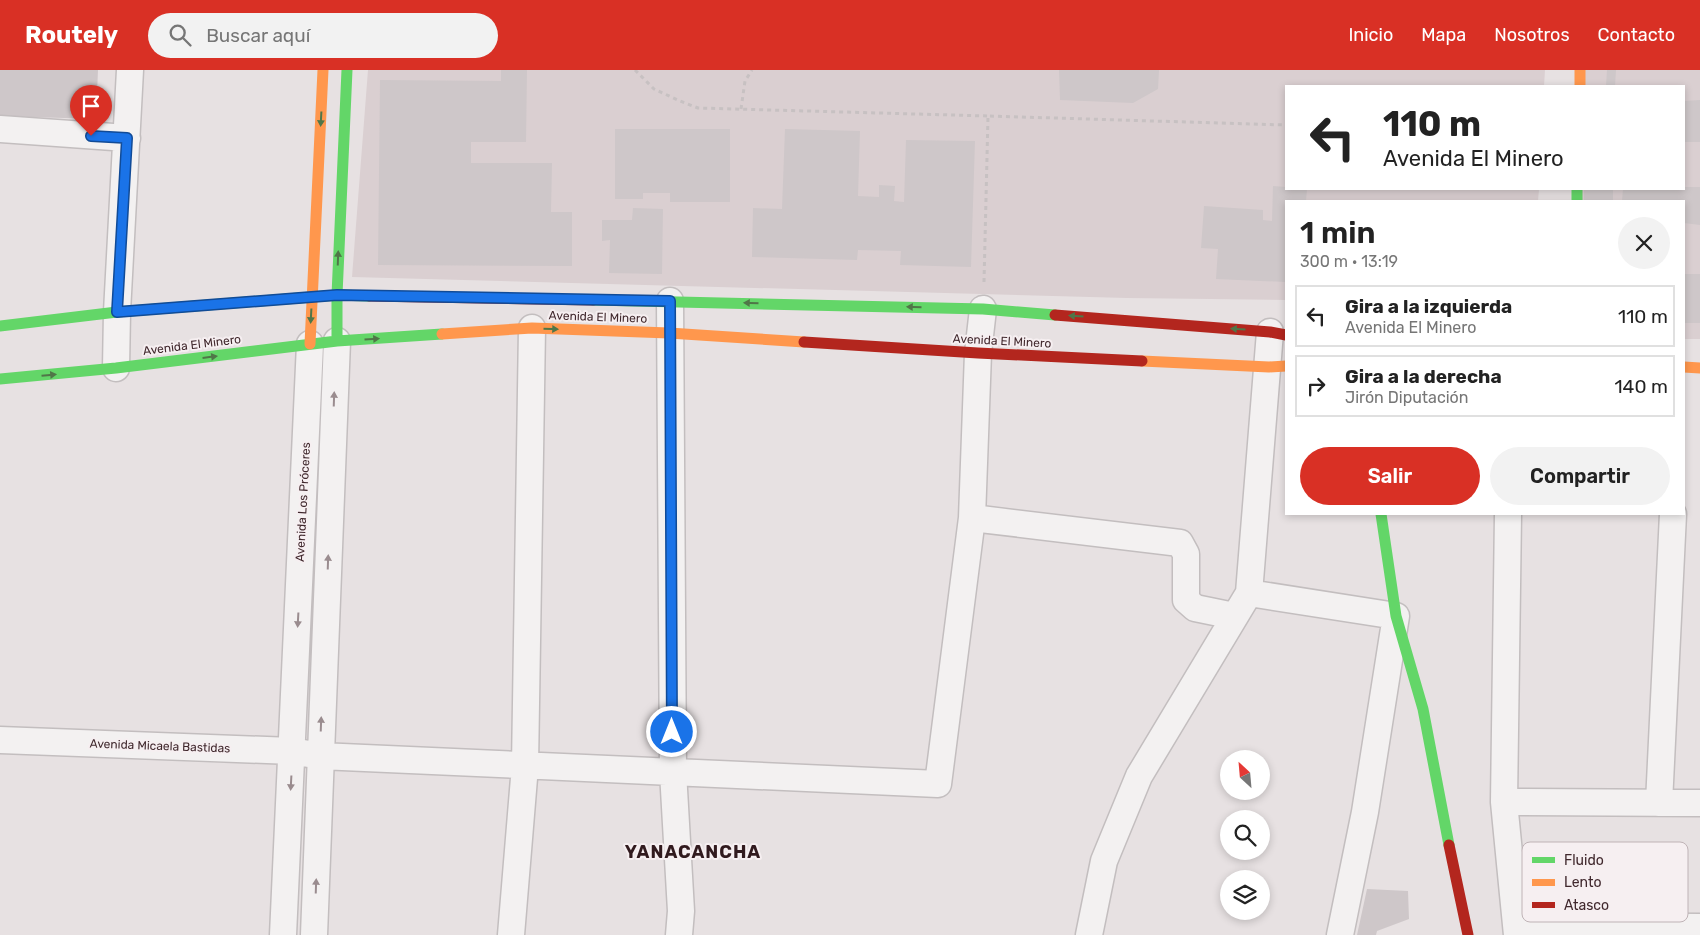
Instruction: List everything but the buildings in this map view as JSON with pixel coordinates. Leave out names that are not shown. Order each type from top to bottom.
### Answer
[{"type":"main road","name":"Avenida Los Próceres","points":[[310,344],[323,70]]},
{"type":"main road","points":[[336,342],[346,70]]},
{"type":"main road","points":[[1580,70],[1580,85]]},
{"type":"main road","name":"Avenida El Minero","points":[[0,326],[117,312],[337,295],[492,302],[670,301],[983,309],[1278,333]]},
{"type":"main road","name":"Avenida El Minero","points":[[0,379],[116,368],[310,344],[491,327],[669,334],[978,354],[1277,366]]},
{"type":"main road","points":[[1685,367],[1700,368]]},
{"type":"main road","points":[[1381,515],[1396,616],[1422,709],[1468,935]]},
{"type":"main road","points":[[1455,926],[1456,880]]},
{"type":"street","points":[[116,368],[117,312],[130,70]]},
{"type":"street","points":[[0,130],[127,138]]},
{"type":"street","points":[[670,301],[673,772],[681,911],[679,935]]},
{"type":"street","points":[[983,309],[978,354],[972,518],[1180,543],[1186,554],[1186,600],[1195,608],[1234,616]]},
{"type":"street","points":[[511,935],[525,766],[532,328]]},
{"type":"street","points":[[1089,935],[1104,861],[1139,776],[1249,592],[1277,366],[1278,333]]},
{"type":"street","points":[[314,935],[336,342]]},
{"type":"street","name":"Avenida Los Próceres","points":[[283,935],[310,344]]},
{"type":"street","points":[[1508,515],[1504,802],[1517,929],[1541,926],[1700,927]]},
{"type":"street","points":[[1660,803],[1673,515]]},
{"type":"street","name":"Avenida Micaela Bastidas","points":[[0,740],[292,751],[320,756],[938,784],[972,518]]},
{"type":"street","points":[[1249,592],[1396,616],[1365,812],[1340,935]]},
{"type":"street","points":[[1504,802],[1700,803]]},
{"type":"path","points":[[635,70],[654,89],[698,108],[1285,125]]},
{"type":"path","points":[[742,109],[746,81],[752,70]]},
{"type":"path","points":[[983,309],[988,116]]},
{"type":"shaded area","points":[[368,70],[1545,70],[1544,85],[1285,85],[1285,190],[1539,190],[1538,200],[1285,200],[1285,300],[1127,298],[352,277]]},
{"type":"shaded area","points":[[1585,70],[1700,70],[1700,339],[1685,339],[1685,200],[1581,200],[1581,190],[1685,190],[1685,85],[1584,85]]},
{"type":"traffic: fast","points":[[337,341],[337,295],[347,70]]},
{"type":"traffic: fast","points":[[1577,190],[1577,200]]},
{"type":"traffic: fast","points":[[0,326],[117,312],[337,295],[369,296]]},
{"type":"traffic: fast","points":[[593,300],[983,309],[1055,315]]},
{"type":"traffic: fast","points":[[0,379],[116,368],[337,341],[442,334]]},
{"type":"traffic: fast","points":[[1381,515],[1396,616],[1423,709],[1449,845]]},
{"type":"traffic: slow","points":[[310,344],[323,70]]},
{"type":"traffic: slow","points":[[1580,70],[1580,85]]},
{"type":"traffic: slow","points":[[442,334],[532,328],[669,333],[804,342]]},
{"type":"traffic: slow","points":[[1142,361],[1269,367],[1285,366]]},
{"type":"traffic: slow","points":[[1685,367],[1700,368]]},
{"type":"traffic: jam","points":[[369,296],[593,300]]},
{"type":"traffic: jam","points":[[1055,315],[1270,332],[1285,335]]},
{"type":"traffic: jam","points":[[804,342],[1142,361]]},
{"type":"traffic: jam","points":[[1449,845],[1468,935]]},
{"type":"district","name":"YANACANCHA","points":[[693,852]]},
{"type":"route","points":[[91,136],[127,138],[117,312],[337,295],[670,301],[672,732]]}]
